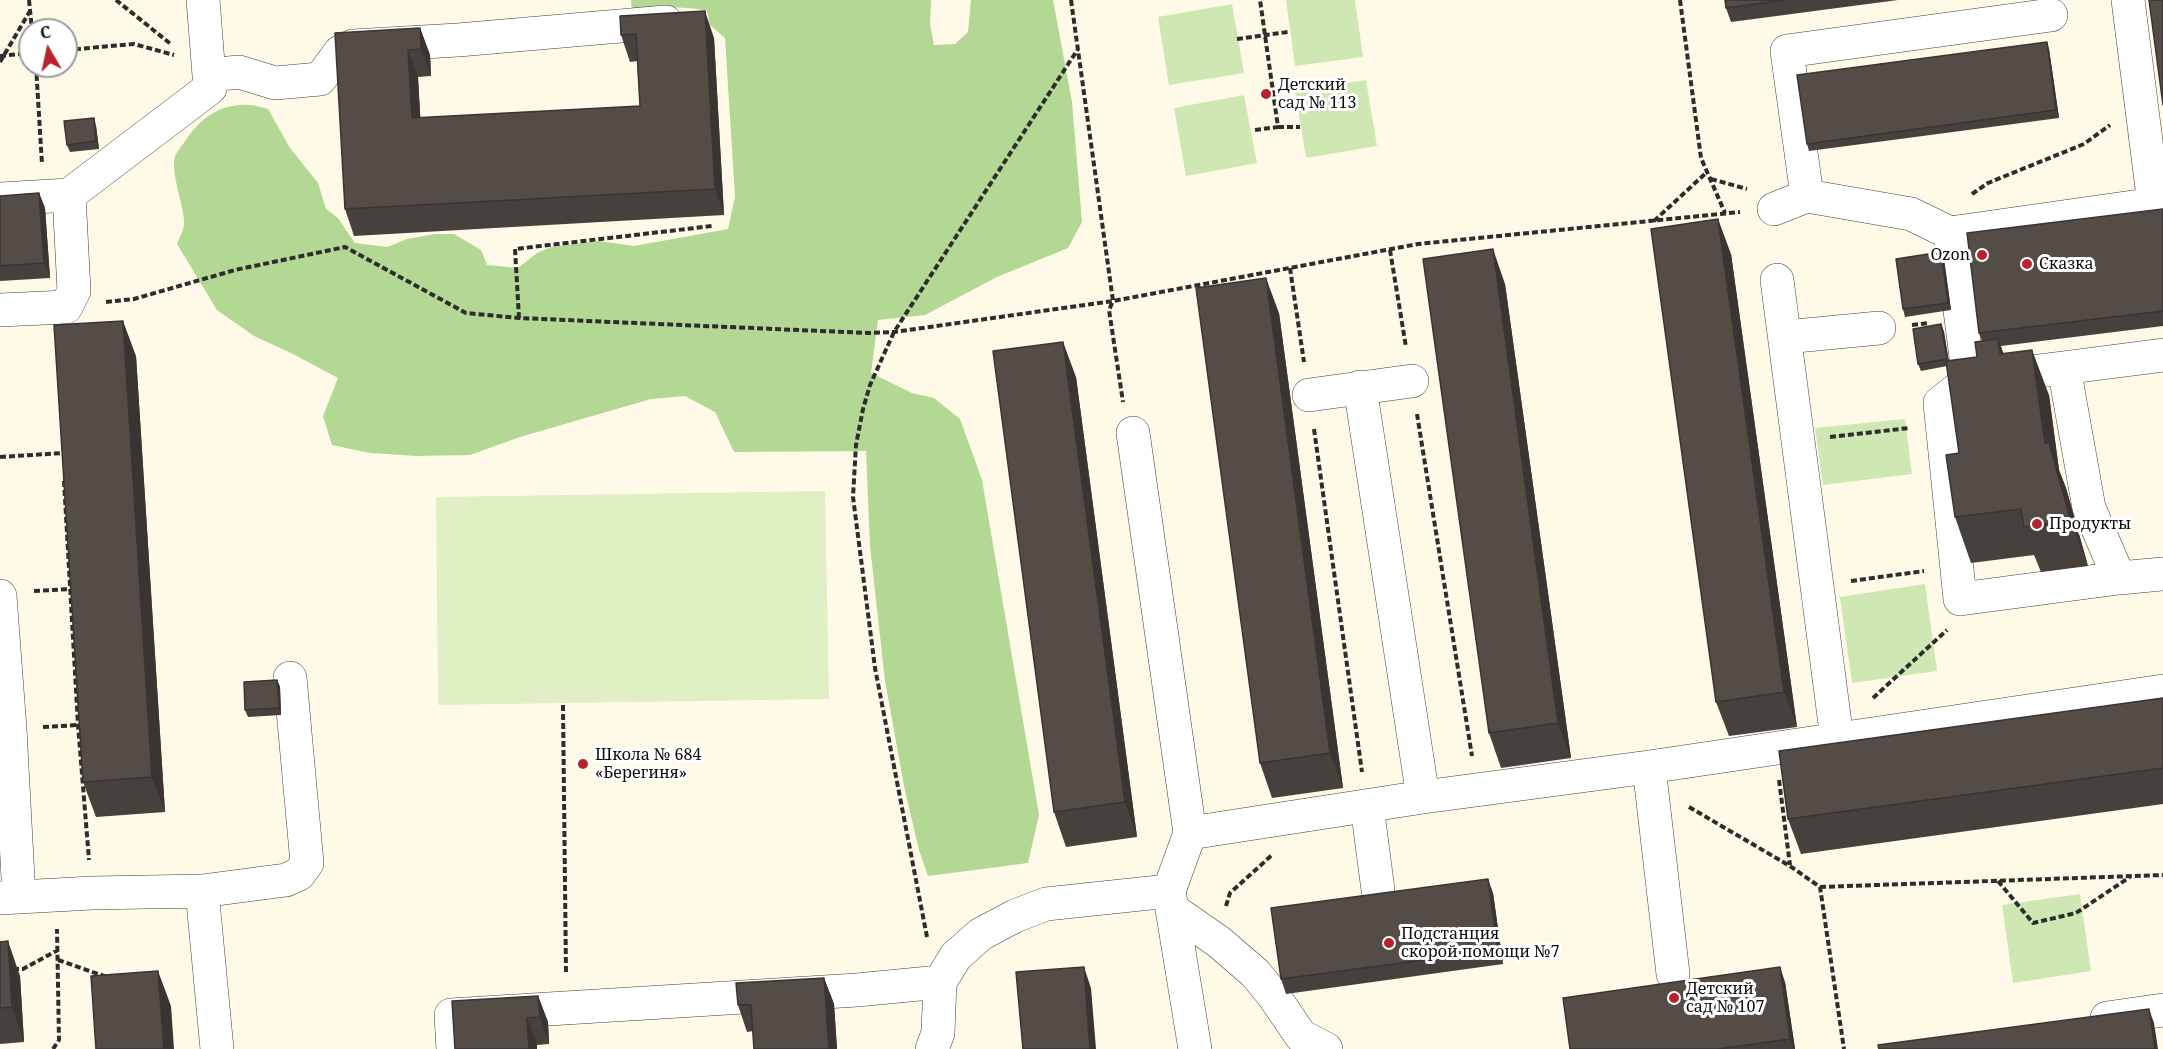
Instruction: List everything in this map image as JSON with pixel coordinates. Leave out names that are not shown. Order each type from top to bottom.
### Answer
[{"type":"lane","points":[[0,199],[57,195],[210,88],[202,67],[203,0]]},
{"type":"lane","points":[[1774,208],[1807,196],[1911,214],[1939,228],[2158,204],[2141,101],[2128,0]]},
{"type":"lane","points":[[1807,196],[1787,51],[2051,15]]},
{"type":"lane","points":[[202,67],[240,72],[275,83],[320,79],[339,52],[353,46],[458,40],[700,19]]},
{"type":"lane","points":[[0,310],[66,307],[74,291],[57,195]]},
{"type":"lane","points":[[1939,228],[1962,320],[1969,380]]},
{"type":"lane","points":[[1777,280],[1837,739]]},
{"type":"lane","points":[[1785,337],[1879,328]]},
{"type":"lane","points":[[2163,356],[1969,380],[1940,403],[1960,599],[2163,574]]},
{"type":"lane","points":[[2064,368],[2089,508],[2119,578]]},
{"type":"lane","points":[[1309,395],[1412,381]]},
{"type":"lane","points":[[1360,387],[1423,796]]},
{"type":"lane","points":[[1133,433],[1190,833],[1171,900],[1195,1049]]},
{"type":"lane","points":[[0,596],[10,729],[9,898],[92,893],[202,891],[286,880],[299,874],[307,864],[290,678]]},
{"type":"lane","points":[[1190,833],[1423,796],[1648,767],[2163,691]]},
{"type":"lane","points":[[1648,767],[1673,974]]},
{"type":"lane","points":[[1366,806],[1378,890]]},
{"type":"lane","points":[[202,891],[218,1049]]},
{"type":"lane","points":[[932,1049],[938,1034],[940,982],[957,956],[981,934],[1015,916],[1046,904],[1171,900],[1255,973],[1301,1036],[1326,1049]]},
{"type":"lane","points":[[453,1049],[451,1015],[857,990],[940,982]]},
{"type":"lane","points":[[2083,1021],[2163,1010]]},
{"type":"path","points":[[29,0],[31,18]]},
{"type":"path","points":[[117,0],[202,67]]},
{"type":"path","points":[[1071,0],[1113,301],[1109,310],[1125,420],[1133,433]]},
{"type":"path","points":[[1260,0],[1278,128]]},
{"type":"path","points":[[1680,0],[1701,158],[1725,213]]},
{"type":"path","points":[[0,62],[30,11]]},
{"type":"path","points":[[1237,39],[1288,32]]},
{"type":"path","points":[[78,49],[134,44],[202,67]]},
{"type":"path","points":[[940,982],[933,965],[875,668],[853,497],[856,445],[870,385],[894,332],[1078,49]]},
{"type":"path","points":[[2,56],[18,54]]},
{"type":"path","points":[[38,78],[57,195]]},
{"type":"path","points":[[1939,228],[1988,183],[2084,144],[2141,101]]},
{"type":"path","points":[[1255,130],[1300,127]]},
{"type":"path","points":[[1653,221],[1707,172]]},
{"type":"path","points":[[66,307],[134,299],[235,270],[345,247],[466,313],[519,318],[868,333],[894,332],[1113,301],[1418,244],[1774,208]]},
{"type":"path","points":[[519,318],[515,249],[712,226]]},
{"type":"path","points":[[1390,250],[1477,789]]},
{"type":"path","points":[[1290,268],[1366,806]]},
{"type":"path","points":[[1879,328],[1962,320]]},
{"type":"path","points":[[1828,438],[1909,428]]},
{"type":"path","points":[[62,441],[63,464]]},
{"type":"path","points":[[0,457],[63,453]]},
{"type":"path","points":[[64,475],[78,725],[92,893]]},
{"type":"path","points":[[1817,586],[1957,567]]},
{"type":"path","points":[[1837,739],[1858,711],[1948,629],[1960,599]]},
{"type":"path","points":[[563,705],[567,1008]]},
{"type":"path","points":[[1775,748],[1790,866]]},
{"type":"path","points":[[1685,805],[1790,866],[1820,887],[2163,875]]},
{"type":"path","points":[[1219,942],[1218,931],[1230,893],[1278,850]]},
{"type":"path","points":[[1997,880],[2033,923],[2076,913],[2130,877]]},
{"type":"path","points":[[1820,887],[1844,1049]]},
{"type":"path","points":[[53,1049],[59,1040],[56,895]]},
{"type":"path","points":[[12,969],[23,969],[58,950]]},
{"type":"path","points":[[58,960],[116,980]]},
{"type":"green space","points":[[631,0],[931,0],[930,24],[934,45],[955,44],[968,32],[971,0],[1053,0],[1072,102],[1082,222],[1068,248],[997,277],[925,315],[878,320],[871,373],[912,393],[934,398],[960,419],[982,480],[1039,815],[1028,863],[928,876],[919,850],[905,791],[885,681],[870,546],[866,451],[734,452],[715,412],[685,396],[651,399],[520,437],[470,455],[417,456],[370,453],[332,445],[323,416],[338,378],[254,336],[217,310],[177,244],[184,219],[175,173],[176,155],[201,122],[221,109],[243,105],[268,109],[290,148],[318,183],[326,209],[338,218],[355,243],[387,247],[407,239],[435,234],[454,234],[481,250],[487,265],[518,268],[537,253],[551,247],[599,241],[634,246],[728,229],[735,197],[725,38],[710,25],[707,11],[660,8],[632,11]]},
{"type":"green space","points":[[1286,0],[1355,0],[1363,57],[1295,66]]},
{"type":"green space","points":[[1232,4],[1244,73],[1169,85],[1158,17]]},
{"type":"green space","points":[[1366,80],[1377,146],[1306,158],[1295,91]]},
{"type":"green space","points":[[1244,95],[1257,163],[1186,176],[1174,108]]},
{"type":"green space","points":[[1905,419],[1912,474],[1823,485],[1815,428]]},
{"type":"green space","points":[[825,491],[829,699],[438,705],[436,497]]},
{"type":"green space","points":[[1925,584],[1937,671],[1852,683],[1840,597]]},
{"type":"green space","points":[[2080,894],[2091,971],[2013,983],[2002,905]]},
{"type":"building","points":[[1725,0],[1785,0],[1726,8]]},
{"type":"building","points":[[2149,0],[2163,0],[2163,105]]},
{"type":"building","points":[[705,11],[715,189],[345,209],[335,33],[420,28],[421,49],[408,50],[412,118],[640,106],[636,34],[621,35],[620,16]]},
{"type":"building","points":[[2047,42],[2056,110],[1807,144],[1797,75]]},
{"type":"building","points":[[94,118],[96,141],[67,145],[64,121]]},
{"type":"building","points":[[39,193],[44,263],[0,266],[0,196]]},
{"type":"building","points":[[2163,209],[2163,311],[1979,333],[1967,233]]},
{"type":"building","points":[[1718,219],[1784,692],[1716,702],[1651,229]]},
{"type":"building","points":[[1493,249],[1558,723],[1489,733],[1423,259]]},
{"type":"building","points":[[1941,252],[1948,303],[1903,309],[1896,259]]},
{"type":"building","points":[[1266,278],[1330,753],[1260,763],[1196,288]]},
{"type":"building","points":[[123,321],[152,777],[83,782],[54,325]]},
{"type":"building","points":[[1941,324],[1947,359],[1918,364],[1913,329]]},
{"type":"building","points":[[1998,339],[2000,354],[2032,350],[2045,443],[2049,443],[2071,521],[2024,527],[2021,509],[1955,517],[1946,455],[1959,453],[1946,361],[1977,357],[1975,342]]},
{"type":"building","points":[[1063,342],[1125,802],[1054,812],[993,351]]},
{"type":"building","points":[[277,680],[279,708],[245,710],[244,682]]},
{"type":"building","points":[[2163,698],[2163,768],[1788,819],[1779,751]]},
{"type":"building","name":"Подстанция скорой помощи №7","points":[[1488,879],[1498,950],[1281,979],[1271,908]]},
{"type":"building","points":[[8,941],[12,1007],[0,1008],[0,942]]},
{"type":"building","points":[[1084,967],[1090,1049],[1023,1049],[1016,972]]},
{"type":"building","points":[[1780,967],[1790,1039],[1718,1049],[1570,1049],[1563,998]]},
{"type":"building","points":[[158,971],[164,1049],[96,1049],[91,976]]},
{"type":"building","points":[[824,978],[829,1049],[754,1049],[751,1005],[738,1005],[736,983]]},
{"type":"building","points":[[538,996],[540,1017],[527,1018],[529,1049],[455,1049],[452,1001]]},
{"type":"building","points":[[2149,1009],[2155,1049],[1879,1049],[1878,1045]]},
{"type":"place","name":"Детский сад № 113","points":[[1266,94]]},
{"type":"place","name":"Ozon","points":[[1982,255]]},
{"type":"place","name":"Сказка","points":[[2027,264]]},
{"type":"place","name":"Продукты","points":[[2037,524]]},
{"type":"place","name":"Школа № 684 «Берегиня»","points":[[583,764]]},
{"type":"place","name":"Подстанция скорой помощи №7","points":[[1389,943]]},
{"type":"place","name":"Детский сад № 107","points":[[1674,998]]}]
